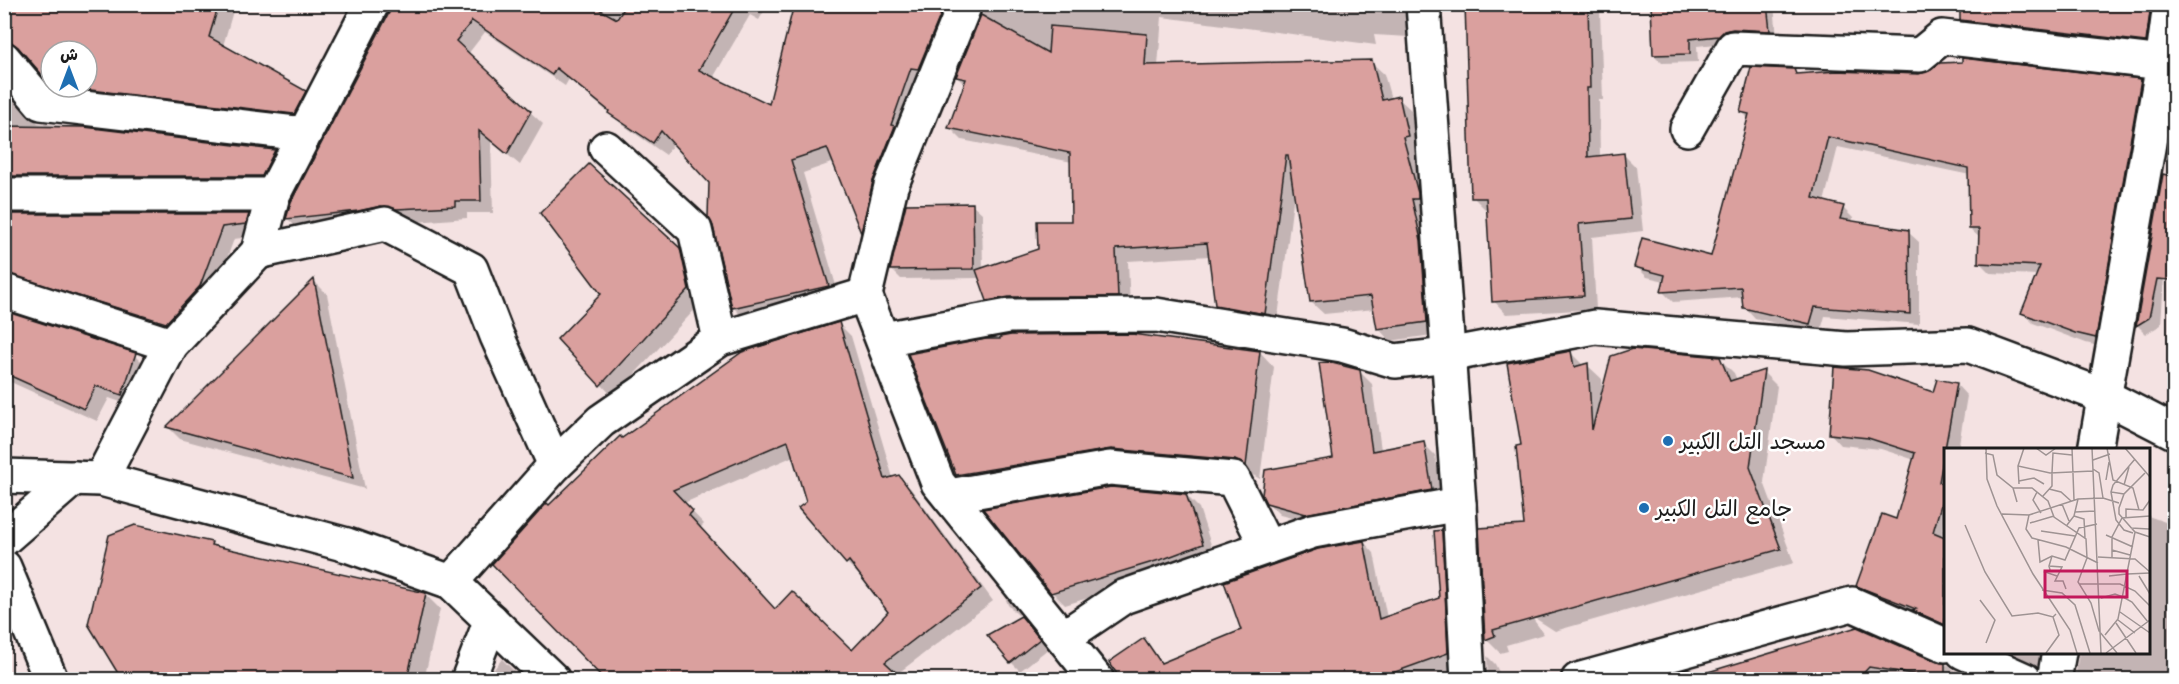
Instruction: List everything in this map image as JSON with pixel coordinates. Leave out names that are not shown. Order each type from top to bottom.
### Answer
[{"type":"street","points":[[4,539],[88,478],[171,345],[258,252],[273,195],[372,4]]},
{"type":"street","points":[[965,4],[891,186],[865,295],[938,483],[1097,680]]},
{"type":"street","points":[[1423,4],[1459,504],[1468,680]]},
{"type":"street","points":[[2095,448],[2166,75],[2169,4]]},
{"type":"street","points":[[1687,129],[1733,48],[1920,55],[1942,37],[2166,75]]},
{"type":"street","points":[[4,59],[41,103],[304,134]]},
{"type":"street","points":[[606,148],[695,230],[720,339]]},
{"type":"street","points":[[4,195],[273,195]]},
{"type":"street","points":[[258,252],[385,224],[471,269],[497,336],[555,465]]},
{"type":"street","points":[[4,291],[171,345]]},
{"type":"street","points":[[451,582],[555,465],[601,421],[720,339],[865,295]]},
{"type":"street","points":[[883,339],[1009,316],[1156,315],[1342,345],[1395,361],[1448,355],[1595,327],[1846,349],[1968,345],[2104,396],[2175,432]]},
{"type":"street","points":[[949,496],[1110,468],[1233,479],[1267,547]]},
{"type":"street","points":[[4,476],[88,478],[347,545],[451,582],[553,680]]},
{"type":"street","points":[[1064,637],[1123,597],[1313,531],[1459,504]]},
{"type":"street","points":[[4,567],[51,680]]},
{"type":"street","points":[[1578,680],[1852,604],[1944,645]]},
{"type":"street","points":[[468,680],[491,620]]},
{"type":"street","points":[[1967,654],[2025,680]]},
{"type":"street","points":[[2054,680],[2059,654]]},
{"type":"building","points":[[4,4],[82,4],[86,11],[126,9],[129,4],[219,4],[209,37],[306,91],[294,114],[99,91],[99,39],[39,39],[39,71],[18,47],[11,42],[4,41]]},
{"type":"building","points":[[391,4],[590,4],[617,19],[627,4],[737,4],[699,70],[769,104],[794,4],[945,4],[918,69],[911,68],[891,125],[895,126],[873,181],[861,233],[827,148],[791,160],[829,286],[732,308],[713,226],[708,217],[709,183],[661,131],[653,143],[608,113],[609,111],[556,68],[552,75],[472,21],[456,41],[531,111],[507,154],[479,131],[481,201],[455,201],[455,206],[397,209],[381,206],[358,211],[286,219],[291,202],[389,13]]},
{"type":"building","points":[[1465,4],[1588,4],[1590,88],[1587,88],[1588,157],[1624,153],[1631,219],[1579,224],[1584,296],[1492,302],[1486,198],[1471,198]]},
{"type":"building","points":[[1651,4],[1767,4],[1770,31],[1733,29],[1724,31],[1719,36],[1690,39],[1690,54],[1653,55]]},
{"type":"building","points":[[1960,4],[2151,4],[2146,42],[1960,20]]},
{"type":"building","points":[[981,15],[1048,53],[1050,26],[1147,34],[1145,65],[1372,60],[1382,100],[1399,96],[1408,136],[1403,137],[1418,193],[1418,199],[1412,199],[1421,240],[1427,322],[1377,329],[1371,296],[1310,302],[1288,155],[1286,155],[1265,314],[1215,305],[1207,243],[1116,249],[1118,297],[1009,297],[987,301],[976,270],[1038,249],[1037,221],[1071,221],[1070,153],[948,128],[966,79],[956,77]]},
{"type":"building","points":[[1962,58],[2141,79],[2096,338],[2075,333],[2021,313],[2040,266],[1978,263],[1979,229],[1969,229],[1968,168],[1828,137],[1813,198],[1844,206],[1840,219],[1909,230],[1910,314],[1815,307],[1810,324],[1743,308],[1741,287],[1661,292],[1665,275],[1634,267],[1642,238],[1711,256],[1749,114],[1740,112],[1751,67],[1794,69],[1796,74],[1837,71],[1919,74],[1931,70],[1940,63],[1962,62]]},
{"type":"building","points":[[4,126],[84,127],[275,150],[262,176],[4,176]]},
{"type":"building","points":[[589,164],[680,248],[689,289],[600,386],[557,339],[601,294],[540,213]]},
{"type":"building","points":[[2163,174],[2175,177],[2175,217],[2170,280],[2157,279],[2149,318],[2136,326]]},
{"type":"building","points":[[973,203],[974,269],[890,270],[906,204]]},
{"type":"building","points":[[4,214],[249,214],[246,224],[222,227],[200,286],[166,323],[4,273]]},
{"type":"building","points":[[314,279],[353,478],[166,427]]},
{"type":"building","points":[[4,311],[136,353],[122,395],[96,386],[84,409],[4,373]]},
{"type":"building","points":[[839,322],[885,479],[899,475],[981,588],[885,662],[904,680],[605,680],[492,564],[547,503],[549,505],[620,436],[622,438],[742,352]],"holes":[[[788,441],[806,502],[798,508],[846,564],[849,561],[888,612],[852,650],[792,591],[775,609],[689,515],[693,511],[673,490]]]},
{"type":"building","points":[[1132,334],[1260,351],[1246,466],[1235,460],[1111,449],[956,475],[908,354],[986,339],[1000,339],[1000,337],[1011,335]]},
{"type":"building","name":"جامع التل الكبير","points":[[1632,349],[1720,357],[1730,381],[1764,370],[1750,467],[1781,549],[1493,630],[1495,636],[1485,640],[1479,528],[1524,525],[1516,446],[1521,445],[1507,363],[1571,351],[1574,367],[1588,363],[1592,430],[1611,356]]},
{"type":"building","points":[[1328,362],[1360,370],[1372,451],[1424,441],[1432,490],[1306,514],[1266,503],[1262,495],[1265,470],[1333,458],[1319,363]]},
{"type":"building","points":[[1834,367],[1868,370],[1933,392],[1937,379],[1957,383],[1939,482],[1944,484],[1944,494],[1933,532],[1944,537],[1944,625],[1912,610],[1916,609],[1856,586],[1882,514],[1896,519],[1915,453],[1868,438],[1829,434]]},
{"type":"building","points":[[1111,487],[1186,494],[1203,544],[1166,558],[1051,593],[983,509]]},
{"type":"building","points":[[135,525],[212,542],[211,545],[426,593],[407,680],[122,680],[88,624],[109,535]]},
{"type":"building","points":[[1442,530],[1448,653],[1373,680],[1121,680],[1109,662],[1144,638],[1161,663],[1241,630],[1224,582],[1318,549],[1364,541],[1379,619],[1439,598],[1434,531]]},
{"type":"building","points":[[1021,616],[1040,639],[1010,663],[987,635]]},
{"type":"building","points":[[1857,627],[1937,662],[1945,663],[1945,679],[1869,667],[1857,680],[1709,680],[1708,672]]},
{"type":"place","name":"مسجد التل الكبير","points":[[1668,441]]},
{"type":"place","name":"جامع التل الكبير","points":[[1644,508]]}]
